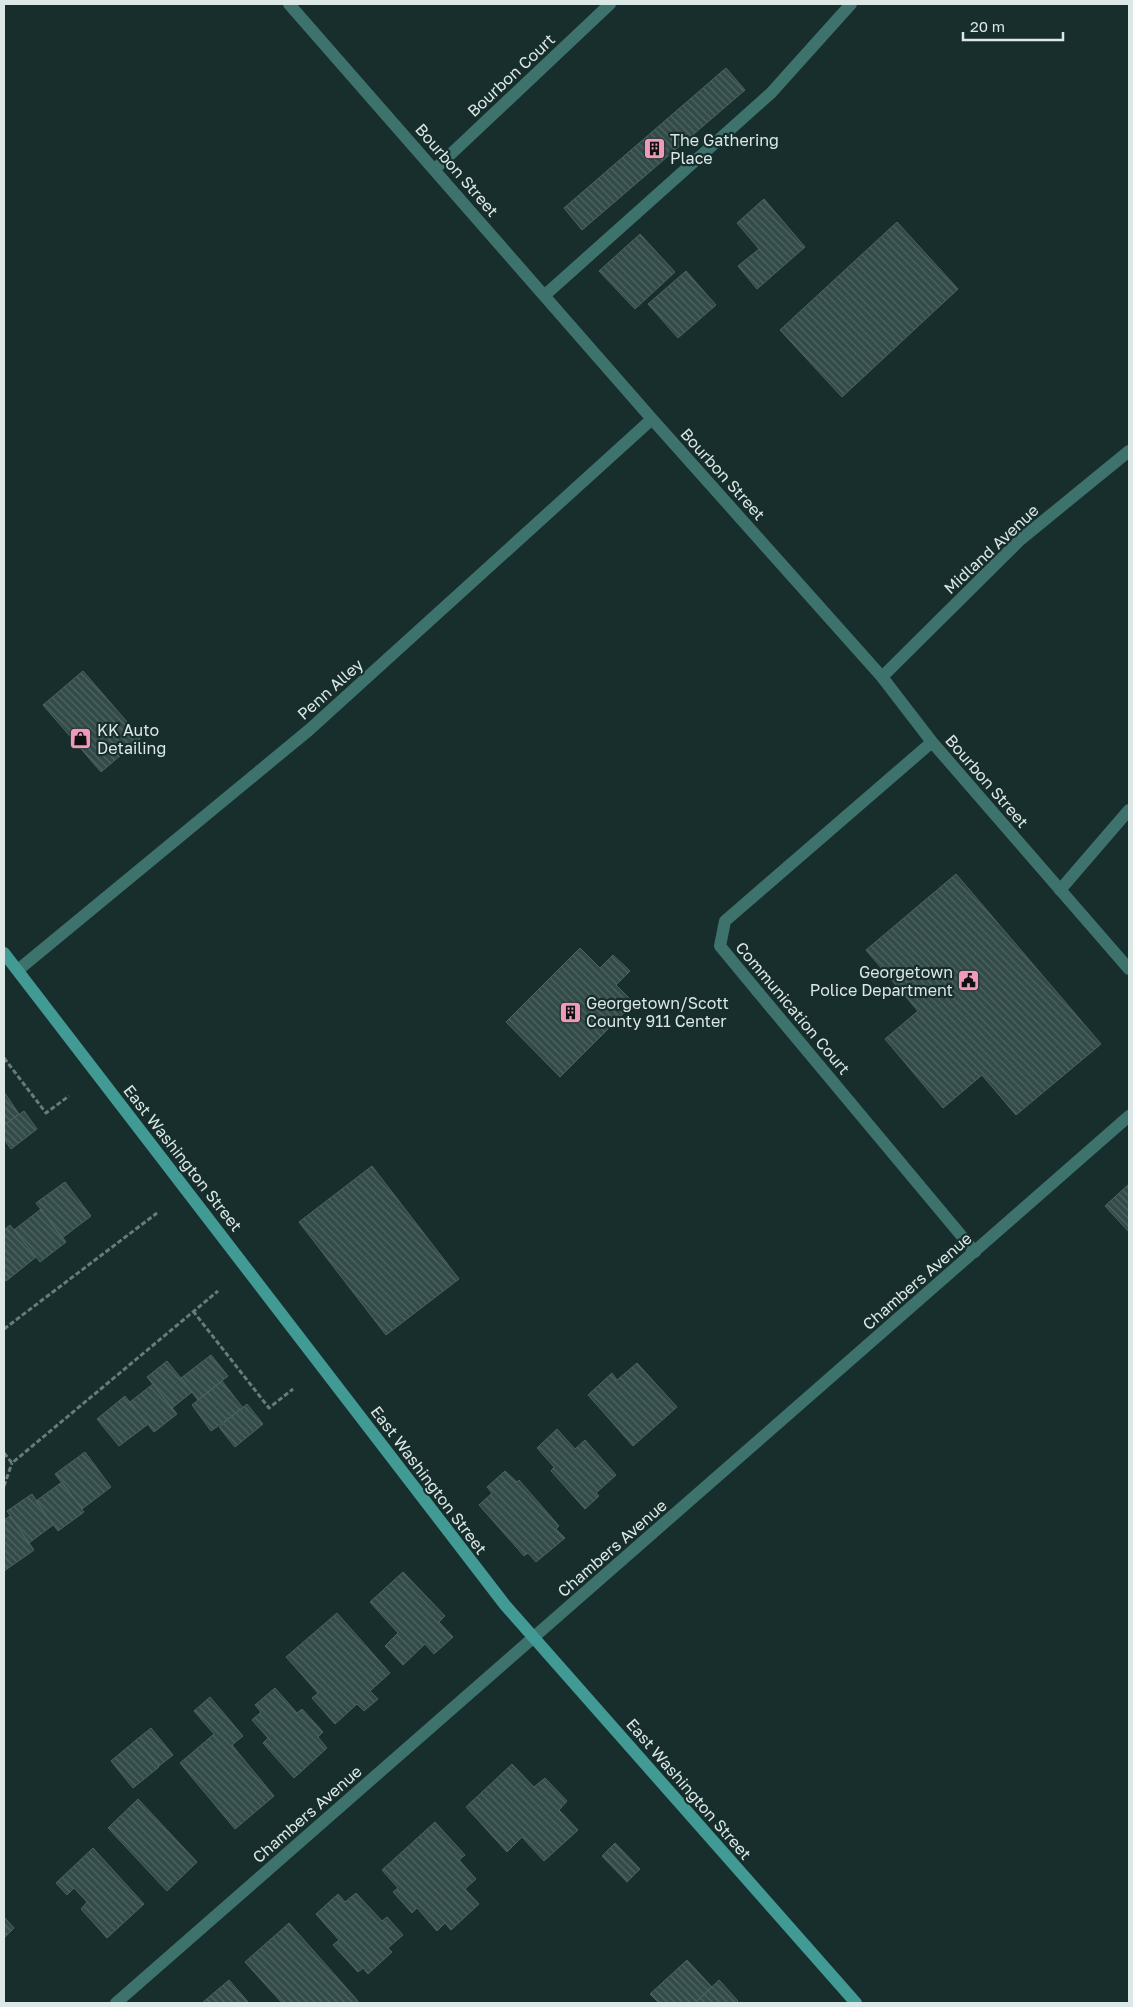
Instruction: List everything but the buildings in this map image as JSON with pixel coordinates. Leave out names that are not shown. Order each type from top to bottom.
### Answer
[{"type":"street","name":"Bourbon Street","points":[[289,4],[652,419],[882,677],[932,742],[1129,969]]},
{"type":"street","name":"Bourbon Court","points":[[435,169],[610,4]]},
{"type":"street","points":[[545,295],[771,93],[851,4]]},
{"type":"street","name":"Penn Alley","points":[[18,970],[309,730],[652,419]]},
{"type":"street","name":"Midland Avenue","points":[[882,677],[1020,540],[1129,451]]},
{"type":"street","name":"Communication Court","points":[[932,742],[725,921],[720,946],[975,1252]]},
{"type":"street","points":[[1060,890],[1129,810]]},
{"type":"street","name":"East Washington Street","points":[[4,953],[499,1597],[856,2003]]},
{"type":"street","name":"Chambers Avenue","points":[[116,2003],[1129,1116]]},
{"type":"path","points":[[4,1058],[46,1113],[69,1096]]},
{"type":"path","points":[[4,1329],[157,1213]]},
{"type":"path","points":[[4,1486],[12,1464],[218,1291]]},
{"type":"path","points":[[193,1311],[269,1408],[293,1389]]},
{"type":"path","points":[[4,1453],[12,1464]]},
{"type":"place","name":"The Gathering Place","points":[[654,149]]},
{"type":"place","name":"KK Auto Detailing","points":[[81,739]]},
{"type":"place","name":"Georgetown Police Department","points":[[969,981]]},
{"type":"place","name":"Georgetown/Scott County 911 Center","points":[[570,1012]]}]
